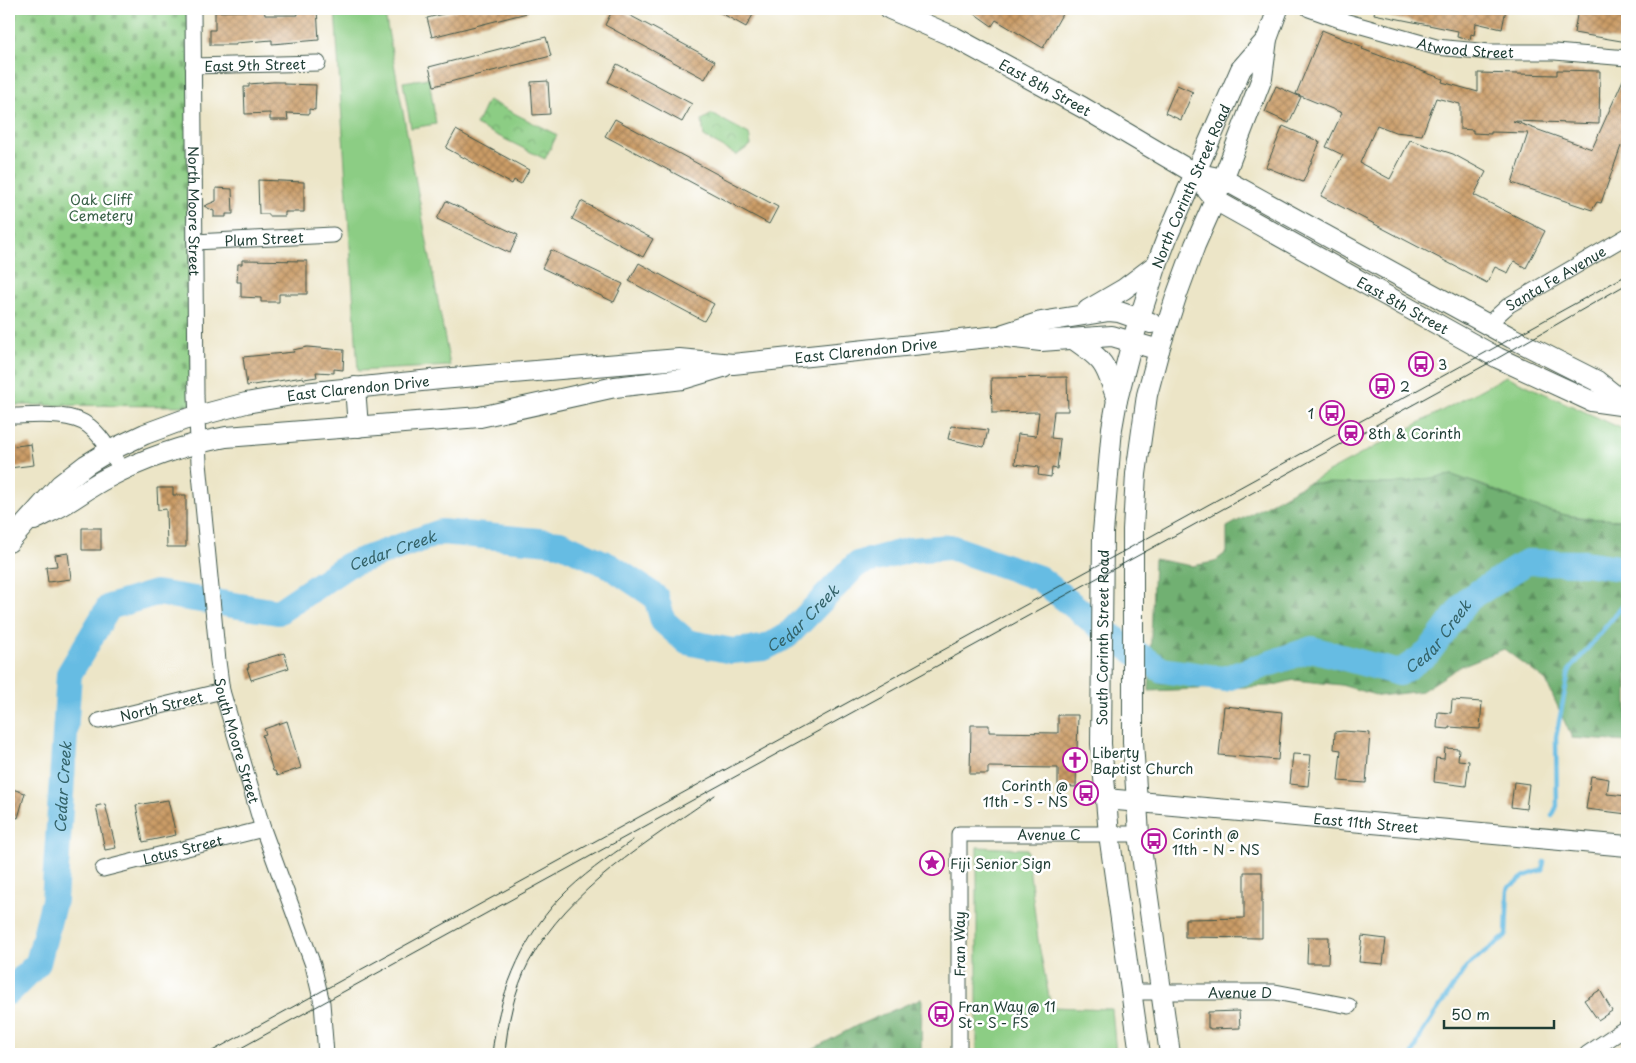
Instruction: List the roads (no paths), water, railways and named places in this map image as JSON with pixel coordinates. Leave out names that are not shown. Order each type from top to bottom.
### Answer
[{"type":"street","name":"North Moore Street","points":[[193,9],[198,415]]},
{"type":"street","name":"East 8th Street","points":[[890,9],[952,36],[1082,107],[1194,173],[1223,179],[1488,324],[1597,381],[1627,405]]},
{"type":"street","name":"North Corinth Street Road","points":[[1159,350],[1195,245],[1215,200],[1262,78],[1267,39],[1278,9]]},
{"type":"street","name":"Atwood Street","points":[[1310,9],[1337,19],[1436,47],[1490,52],[1555,52],[1627,58]]},
{"type":"street","name":"North Corinth Street Road","points":[[1132,342],[1157,264],[1194,173],[1241,70],[1267,39]]},
{"type":"street","name":"East 9th Street","points":[[193,66],[318,63]]},
{"type":"street","name":"East 8th Street","points":[[1194,173],[1215,200],[1498,358],[1591,401],[1627,405]]},
{"type":"street","name":"Plum Street","points":[[195,242],[334,235]]},
{"type":"street","name":"Santa Fe Avenue","points":[[1488,324],[1509,305],[1627,236]]},
{"type":"street","points":[[1072,317],[1100,304],[1124,289],[1157,264]]},
{"type":"street","name":"East Clarendon Drive","points":[[21,526],[68,502],[122,470],[160,454],[198,442],[226,438],[480,417],[615,388],[684,379],[733,364],[998,336],[1041,322],[1109,311],[1119,312],[1165,328]]},
{"type":"street","name":"East Clarendon Drive","points":[[998,336],[1041,341],[1112,336],[1159,350]]},
{"type":"street","points":[[1073,339],[1100,360],[1108,372],[1117,400]]},
{"type":"street","name":"South Corinth Street Road","points":[[1132,342],[1112,428],[1103,533],[1101,744],[1109,834],[1140,1054]]},
{"type":"street","points":[[1159,350],[1147,396],[1136,474],[1133,530],[1132,696],[1139,834],[1170,1054]]},
{"type":"street","name":"East Clarendon Drive","points":[[9,542],[21,526],[60,484],[86,465],[109,451],[145,434],[198,415],[255,401],[304,392],[355,387],[679,359],[733,364]]},
{"type":"street","points":[[355,387],[358,427]]},
{"type":"street","name":"South Moore Street","points":[[198,415],[199,463],[222,691],[263,829],[313,965],[322,1003],[326,1054]]},
{"type":"street","points":[[9,416],[72,417],[88,425],[101,438],[122,470]]},
{"type":"street","name":"North Street","points":[[99,721],[222,691]]},
{"type":"street","name":"East 11th Street","points":[[1106,799],[1627,846]]},
{"type":"street","name":"Lotus Street","points":[[103,869],[263,829]]},
{"type":"street","name":"Avenue C","points":[[959,834],[1139,834]]},
{"type":"street","name":"Fran Way","points":[[959,834],[959,1054]]},
{"type":"street","name":"Avenue D","points":[[1131,992],[1275,992],[1349,1006]]},
{"type":"street","points":[[1587,1054],[1627,1027]]},
{"type":"waterway","name":"Cedar Creek","points":[[9,992],[38,963],[54,900],[69,674],[109,607],[156,593],[278,612],[348,565],[441,532],[560,543],[610,566],[656,597],[663,621],[687,642],[732,651],[764,648],[787,636],[857,564],[910,550],[950,547],[1039,578],[1115,639],[1162,670],[1224,679],[1312,649],[1399,673],[1428,653],[1468,599],[1527,562],[1585,563],[1627,569]]},
{"type":"waterway","points":[[1552,816],[1557,806],[1556,737],[1569,671],[1627,601]]},
{"type":"waterway","points":[[1413,1054],[1422,1033],[1466,967],[1506,936],[1508,888],[1525,876],[1542,870],[1544,862]]},
{"type":"tram line","points":[[207,1054],[1627,275]]},
{"type":"tram line","points":[[230,1054],[1498,358],[1627,284]]},
{"type":"tram line","points":[[505,1054],[510,1019],[520,983],[529,962],[546,935],[566,911],[612,868],[715,795]]},
{"type":"tram line","points":[[492,1054],[495,1033],[506,991],[513,971],[533,933],[545,915],[567,891],[633,840]]},
{"type":"place","name":"3","points":[[1421,364]]},
{"type":"place","name":"2","points":[[1382,386]]},
{"type":"place","name":"1","points":[[1332,413]]},
{"type":"place","name":"8th & Corinth","points":[[1351,433]]},
{"type":"place","name":"Liberty Baptist Church","points":[[1075,760]]},
{"type":"place","name":"Corinth @ 11th - S - NS","points":[[1086,793]]},
{"type":"place","name":"Corinth @ 11th - N - NS","points":[[1154,841]]},
{"type":"place","name":"Fiji Senior Sign","points":[[932,863]]},
{"type":"place","name":"Fran Way @ 11 St - S - FS","points":[[941,1014]]},
{"type":"park label","name":"Oak Cliff Cemetery","points":[[101,207]]}]
